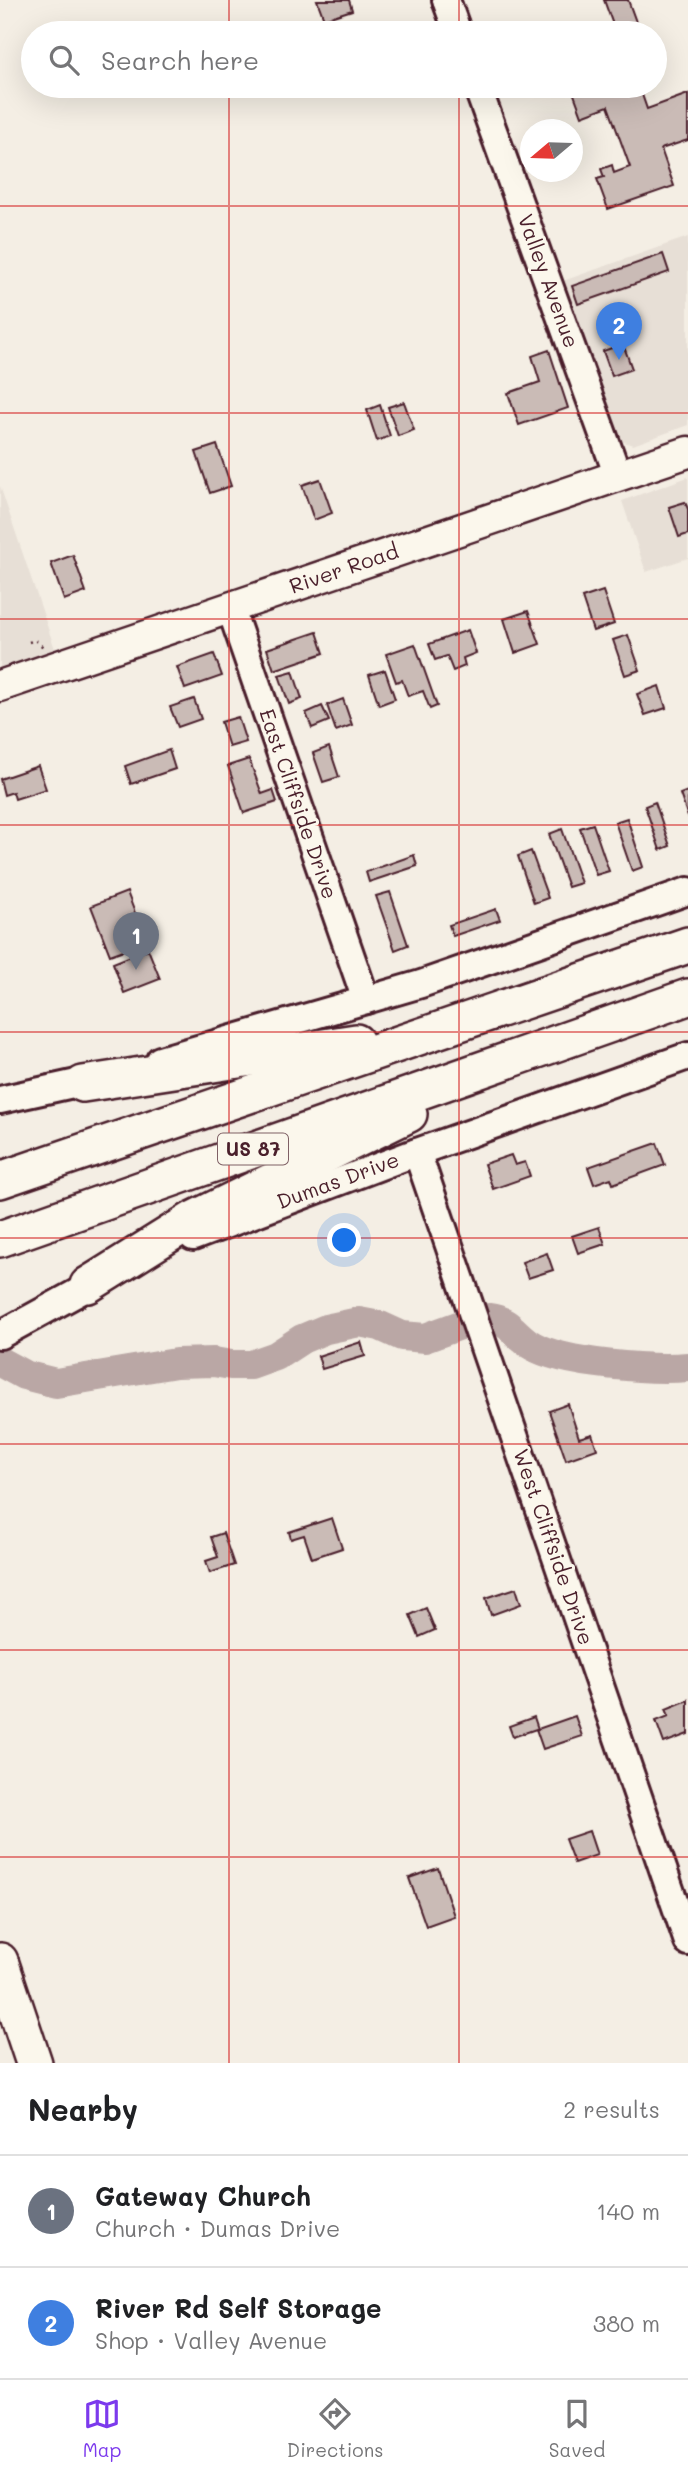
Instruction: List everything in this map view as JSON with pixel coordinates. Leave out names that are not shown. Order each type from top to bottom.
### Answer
[{"type":"highway","name":"US 87","points":[[0,1180],[688,945]]},
{"type":"highway","name":"US 87","points":[[0,1239],[688,998]]},
{"type":"highway","points":[[83,1084],[440,1030]]},
{"type":"highway","points":[[89,1285],[192,1220],[392,1123],[506,1060]]},
{"type":"highway","points":[[0,1961],[34,2063]]},
{"type":"main road","points":[[446,0],[454,21]]},
{"type":"main road","name":"Valley Avenue","points":[[481,98],[618,476]]},
{"type":"main road","name":"River Road","points":[[0,686],[688,452]]},
{"type":"main road","name":"East Cliffside Drive","points":[[230,607],[366,1000]]},
{"type":"main road","points":[[0,1100],[83,1084],[197,1048],[421,984],[688,891]]},
{"type":"main road","name":"Dumas Drive","points":[[0,1335],[89,1285],[209,1229],[688,1056]]},
{"type":"main road","name":"West Cliffside Drive","points":[[417,1152],[688,1942]]},
{"type":"shaded area","points":[[688,237],[688,425],[633,445],[621,441],[563,281]]},
{"type":"shaded area","points":[[688,477],[688,558],[646,572],[622,501]]},
{"type":"shaded area","points":[[0,486],[58,658],[0,677]]},
{"type":"building","points":[[317,0],[349,0],[352,10],[324,19]]},
{"type":"building","points":[[604,0],[628,0],[636,21],[612,21]]},
{"type":"building","points":[[688,94],[688,140],[661,149],[674,186],[608,209],[597,179],[604,177],[601,169],[612,165],[614,173],[630,167],[608,106],[582,116],[575,98],[643,98],[647,109]]},
{"type":"building","points":[[663,254],[669,272],[578,304],[572,286]]},
{"type":"building","points":[[623,344],[632,369],[612,376],[603,351]]},
{"type":"building","points":[[549,350],[568,408],[519,425],[508,393],[540,382],[532,356]]},
{"type":"building","points":[[404,402],[414,430],[398,436],[388,407]]},
{"type":"building","points":[[380,405],[390,436],[377,441],[367,410]]},
{"type":"building","points":[[217,445],[231,486],[210,493],[196,452]]},
{"type":"building","points":[[320,479],[332,513],[314,520],[302,485]]},
{"type":"building","points":[[685,502],[688,509],[688,534],[679,537],[669,507]]},
{"type":"building","points":[[73,555],[86,592],[64,600],[51,563]]},
{"type":"building","points":[[603,591],[614,624],[593,631],[582,598]]},
{"type":"building","points":[[528,611],[540,644],[515,653],[504,619]]},
{"type":"building","points":[[468,630],[476,653],[463,658],[465,666],[453,671],[447,656],[435,660],[429,644]]},
{"type":"building","points":[[317,632],[324,653],[274,670],[267,649]]},
{"type":"building","points":[[628,635],[640,670],[625,675],[613,640]]},
{"type":"building","points":[[415,644],[437,706],[430,709],[423,691],[408,696],[402,680],[396,682],[386,654]]},
{"type":"building","points":[[214,654],[222,676],[185,689],[177,667]]},
{"type":"building","points":[[385,670],[395,699],[379,705],[369,675]]},
{"type":"building","points":[[293,671],[302,699],[289,704],[279,675]]},
{"type":"building","points":[[659,686],[666,708],[645,715],[637,694]]},
{"type":"building","points":[[194,699],[201,719],[178,727],[170,707]]},
{"type":"building","points":[[343,699],[352,725],[336,731],[327,705]]},
{"type":"building","points":[[322,706],[329,721],[312,728],[306,713]]},
{"type":"building","points":[[238,717],[246,742],[229,747],[221,722]]},
{"type":"building","points":[[329,747],[339,777],[323,782],[313,753]]},
{"type":"building","points":[[169,750],[175,769],[131,784],[125,766]]},
{"type":"building","points":[[249,759],[262,794],[273,790],[277,802],[244,813],[228,766]]},
{"type":"building","points":[[38,766],[46,789],[15,799],[13,792],[4,795],[0,779]]},
{"type":"building","points":[[688,791],[688,817],[680,794]]},
{"type":"building","points":[[655,802],[670,846],[660,850],[645,806]]},
{"type":"building","points":[[627,818],[643,867],[632,871],[615,822]]},
{"type":"building","points":[[593,824],[609,871],[596,875],[580,828]]},
{"type":"building","points":[[562,829],[581,883],[568,887],[549,834]]},
{"type":"building","points":[[531,851],[548,898],[534,903],[518,856]]},
{"type":"building","points":[[414,855],[417,866],[369,882],[366,872]]},
{"type":"building","points":[[127,892],[146,942],[110,955],[91,906]]},
{"type":"building","points":[[390,892],[408,945],[395,950],[376,896]]},
{"type":"building","points":[[496,909],[500,920],[453,936],[449,925]]},
{"type":"building","points":[[148,949],[160,979],[124,993],[113,963]]},
{"type":"building","points":[[657,1143],[665,1165],[613,1184],[611,1178],[594,1184],[588,1167]]},
{"type":"building","points":[[511,1155],[515,1165],[525,1162],[530,1176],[493,1189],[484,1164]]},
{"type":"building","points":[[599,1227],[605,1244],[578,1253],[572,1236]]},
{"type":"building","points":[[547,1253],[553,1270],[528,1278],[522,1262]]},
{"type":"building","points":[[361,1342],[365,1356],[322,1369],[318,1356]]},
{"type":"building","points":[[568,1404],[579,1438],[592,1434],[597,1449],[566,1460],[549,1411]]},
{"type":"building","points":[[332,1518],[342,1548],[312,1558],[304,1535],[291,1539],[289,1532]]},
{"type":"building","points":[[223,1533],[234,1565],[210,1573],[206,1561],[218,1557],[211,1537]]},
{"type":"building","points":[[516,1588],[521,1604],[491,1615],[486,1598]]},
{"type":"building","points":[[426,1608],[435,1630],[419,1637],[410,1615]]},
{"type":"building","points":[[688,1700],[688,1734],[664,1743],[656,1721],[669,1716],[666,1709]]},
{"type":"building","points":[[575,1716],[582,1736],[543,1749],[536,1729],[513,1737],[509,1726],[534,1717],[538,1729]]},
{"type":"building","points":[[589,1831],[597,1855],[574,1863],[565,1839]]},
{"type":"building","points":[[438,1868],[454,1916],[426,1926],[409,1878]]},
{"type":"waterway","points":[[489,1318],[508,1325],[533,1346],[565,1357],[653,1368],[688,1367]]},
{"type":"waterway","points":[[0,1362],[24,1375],[56,1383],[176,1363],[251,1365],[276,1356],[302,1339],[326,1329],[359,1322],[380,1326],[402,1336],[425,1338],[466,1323]]},
{"type":"place","name":"River Rd Self Storage","points":[[619,360]]},
{"type":"place","name":"Gateway Church","points":[[136,970]]}]
